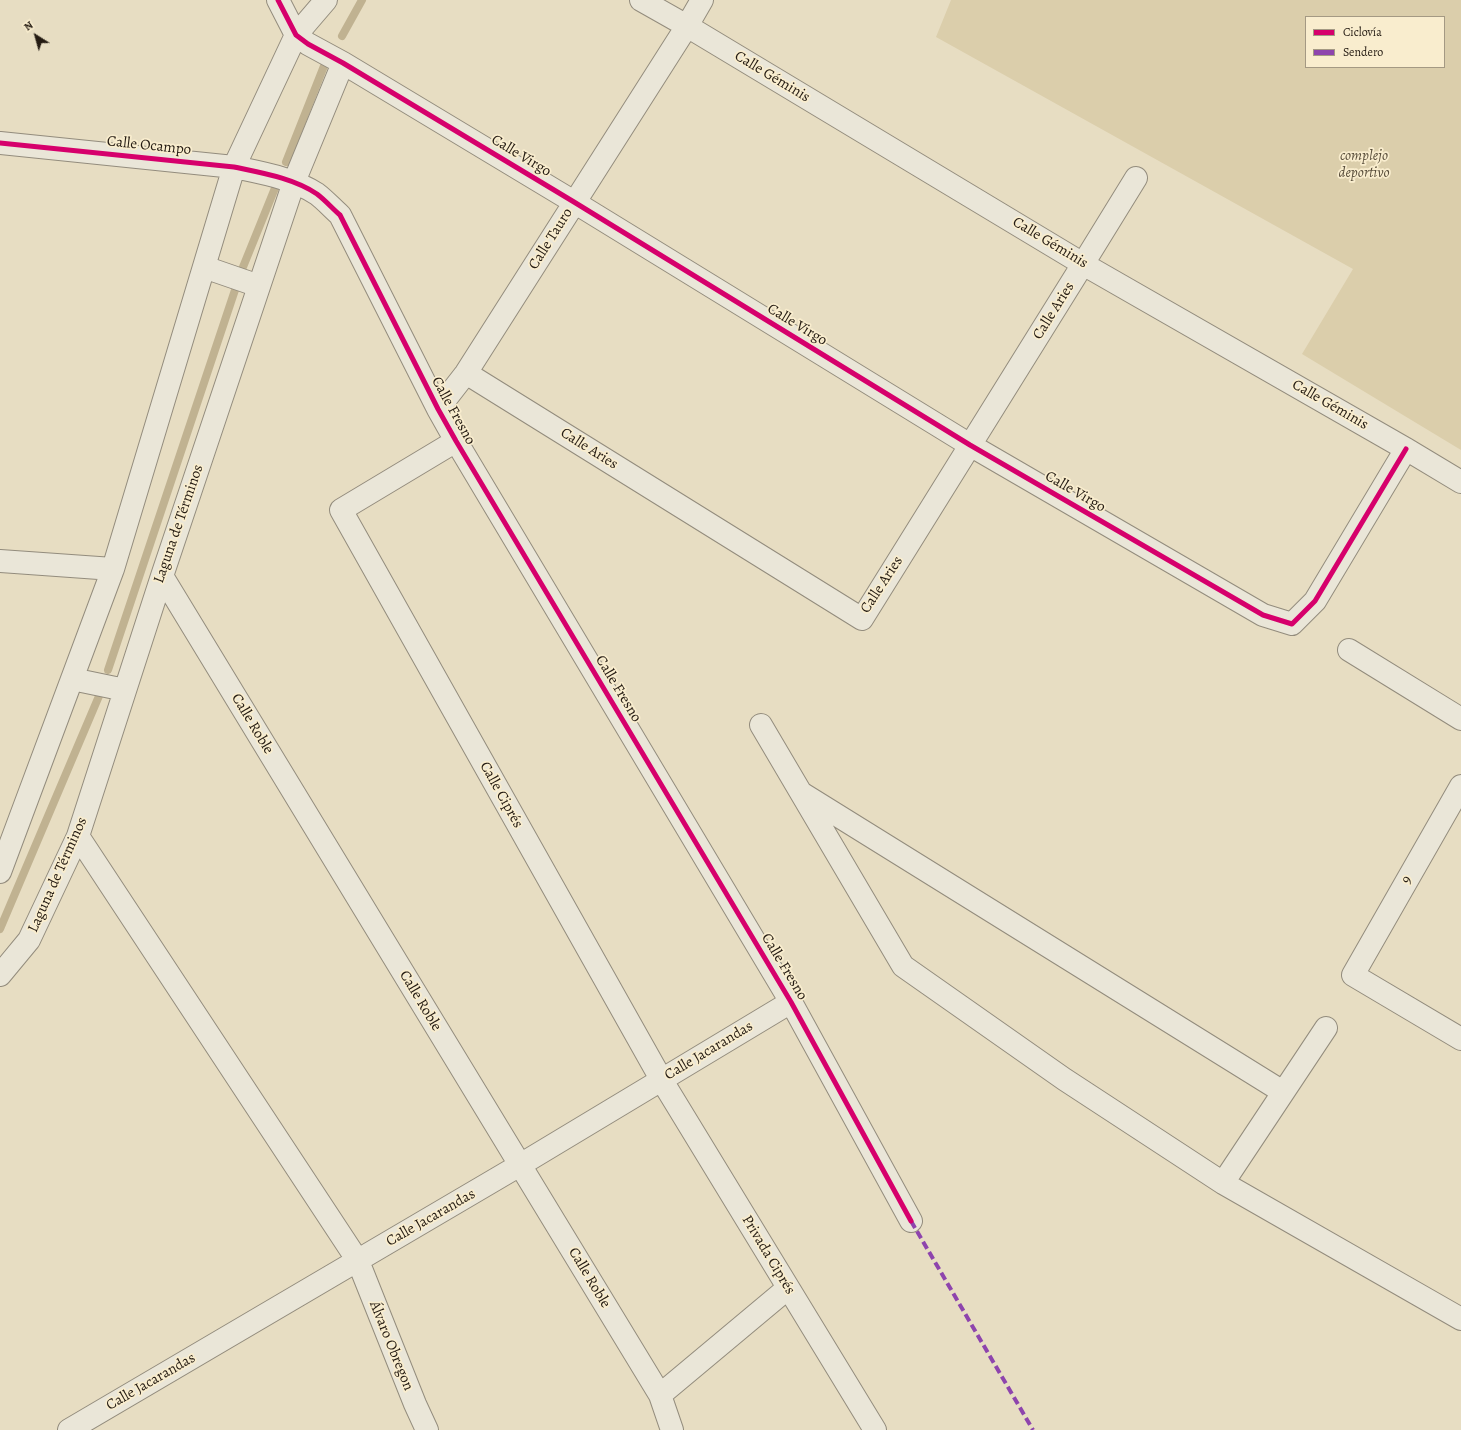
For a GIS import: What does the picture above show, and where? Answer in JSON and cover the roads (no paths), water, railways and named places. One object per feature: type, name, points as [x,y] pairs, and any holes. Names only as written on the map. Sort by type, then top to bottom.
[{"type":"street","points":[[278,0],[296,35]]},
{"type":"street","points":[[0,872],[113,569],[234,167],[296,35],[326,0]]},
{"type":"street","name":"Calle Géminis","points":[[641,0],[687,26],[1084,264],[1406,448],[1461,482]]},
{"type":"street","name":"Calle Tauro","points":[[438,409],[466,373],[687,26],[702,0]]},
{"type":"street","name":"Calle Virgo","points":[[296,35],[308,44],[343,63],[574,202],[970,445],[1263,615],[1292,624],[1315,601],[1406,448]]},
{"type":"street","name":"Laguna de Términos","points":[[0,975],[29,940],[78,836],[162,576],[294,182],[343,63]]},
{"type":"street","name":"Calle Ocampo","points":[[0,142],[234,167],[294,182]]},
{"type":"street","name":"Calle Aries","points":[[466,373],[862,619],[1084,264],[1136,178]]},
{"type":"street","name":"Calle Fresno","points":[[294,182],[318,194],[340,215],[438,409],[456,441],[791,1002],[911,1221]]},
{"type":"street","points":[[204,267],[259,286]]},
{"type":"street","name":"Calle Ciprés","points":[[456,441],[341,510],[661,1079]]},
{"type":"street","points":[[0,562],[113,569]]},
{"type":"street","name":"Calle Roble","points":[[162,576],[660,1396],[672,1430]]},
{"type":"street","points":[[1349,650],[1461,719]]},
{"type":"street","points":[[72,679],[125,690]]},
{"type":"street","points":[[761,725],[903,966],[1064,1079],[1224,1183],[1461,1319]]},
{"type":"street","name":"9","points":[[1461,786],[1353,975],[1461,1040]]},
{"type":"street","points":[[801,792],[1283,1092]]},
{"type":"street","name":"Álvaro Obregon","points":[[78,836],[358,1261],[415,1404],[427,1430]]},
{"type":"street","name":"Calle Jacarandas","points":[[69,1430],[520,1165],[791,1002]]},
{"type":"street","points":[[1224,1183],[1326,1028]]},
{"type":"street","name":"Privada Ciprés","points":[[661,1079],[875,1430]]},
{"type":"street","points":[[660,1396],[788,1288]]},
{"type":"street","points":[[410,1430],[415,1404]]},
{"type":"waterway","points":[[342,36],[362,0]]},
{"type":"waterway","points":[[286,162],[324,66]]},
{"type":"waterway","points":[[243,267],[275,188]]},
{"type":"waterway","points":[[108,670],[236,287]]},
{"type":"waterway","points":[[0,929],[99,696]]},
{"type":"park label","name":"complejo deportivo","points":[[1364,164]]}]
